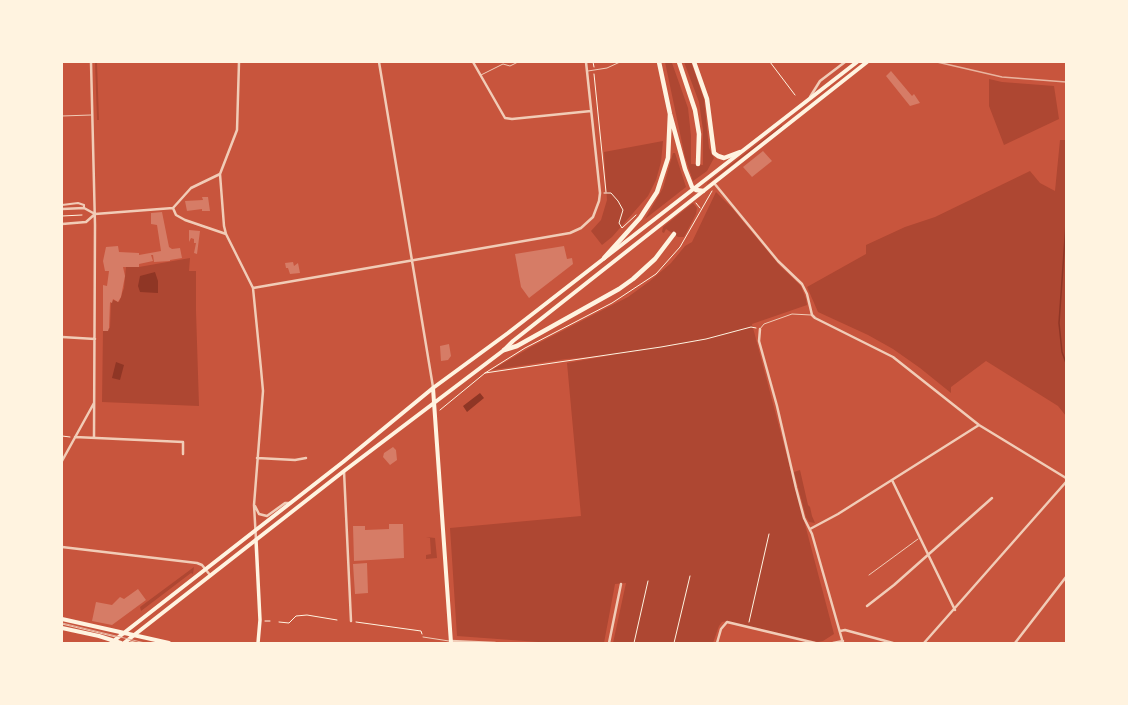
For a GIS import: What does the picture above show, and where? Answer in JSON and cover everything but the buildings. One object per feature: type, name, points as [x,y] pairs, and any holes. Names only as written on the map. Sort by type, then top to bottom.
[{"type":"highway","points":[[659,62],[670,114],[689,180],[694,189],[703,192]]},
{"type":"highway","points":[[679,62],[689,86],[697,119],[699,143],[698,164]]},
{"type":"highway","points":[[694,62],[707,99],[714,153],[724,158],[740,152]]},
{"type":"highway","points":[[604,258],[640,218],[658,189],[666,168],[670,114]]},
{"type":"highway","points":[[504,350],[517,346],[619,289],[633,279],[656,258],[674,234]]},
{"type":"main road","points":[[112,642],[291,503],[433,388],[508,334],[857,62]]},
{"type":"main road","points":[[62,628],[112,642],[124,642],[344,471],[504,350],[513,340],[703,192],[716,185],[867,62]]},
{"type":"main road","points":[[433,388],[451,642]]},
{"type":"main road","points":[[256,540],[260,620],[258,643]]},
{"type":"main road","points":[[62,619],[169,643]]},
{"type":"street","points":[[90,62],[95,214],[94,437]]},
{"type":"street","points":[[239,62],[237,130],[220,174],[226,234],[253,288],[263,391],[254,505],[254,532],[256,540]]},
{"type":"street","points":[[379,62],[433,388]]},
{"type":"street","points":[[473,62],[503,115],[508,119],[591,110]]},
{"type":"street","points":[[253,288],[570,233],[581,228],[593,217],[599,201],[600,193],[586,62]]},
{"type":"street","points":[[809,99],[820,81],[844,62]]},
{"type":"street","points":[[62,209],[84,208],[95,214],[173,208],[191,188],[220,174]]},
{"type":"street","points":[[716,185],[778,261],[802,284],[812,315],[893,357],[979,425],[1066,478]]},
{"type":"street","points":[[62,204],[84,204],[84,208]]},
{"type":"street","points":[[173,208],[176,215],[184,220],[226,234]]},
{"type":"street","points":[[62,224],[86,222],[95,214]]},
{"type":"street","points":[[760,329],[759,341],[804,518],[810,528],[843,642],[833,643]]},
{"type":"street","points":[[62,338],[95,339]]},
{"type":"street","points":[[62,461],[94,403]]},
{"type":"street","points":[[810,528],[838,514],[979,425]]},
{"type":"street","points":[[75,437],[183,442],[183,454]]},
{"type":"street","points":[[257,458],[295,460],[306,458]]},
{"type":"street","points":[[344,471],[350,621]]},
{"type":"street","points":[[892,480],[955,610]]},
{"type":"street","points":[[924,643],[955,610],[1066,482]]},
{"type":"street","points":[[867,606],[928,555],[992,498]]},
{"type":"street","points":[[254,505],[259,514],[267,516],[285,503],[291,503]]},
{"type":"street","points":[[62,547],[197,562],[206,569],[210,575]]},
{"type":"street","points":[[1015,643],[1066,577]]},
{"type":"street","points":[[609,643],[621,584]]},
{"type":"street","points":[[717,643],[721,629],[727,622],[815,643]]},
{"type":"street","points":[[840,631],[845,630],[893,643]]},
{"type":"street","points":[[451,642],[494,643]]},
{"type":"lane","points":[[480,75],[503,64],[510,66],[518,62]]},
{"type":"lane","points":[[586,71],[607,68],[620,62]]},
{"type":"lane","points":[[62,116],[92,115]]},
{"type":"lane","points":[[760,329],[764,324],[792,314],[812,315]]},
{"type":"lane","points":[[869,576],[920,538]]},
{"type":"lane","points":[[62,624],[118,637],[124,642],[140,643]]},
{"type":"lane","points":[[107,634],[112,642]]},
{"type":"lane","points":[[422,637],[451,642]]},
{"type":"path","points":[[593,62],[606,193]]},
{"type":"path","points":[[770,62],[795,95]]},
{"type":"path","points":[[695,202],[700,208],[716,185]]},
{"type":"path","points":[[600,193],[606,193],[616,197],[623,210],[619,223],[622,228],[636,215]]},
{"type":"path","points":[[62,216],[82,215]]},
{"type":"path","points":[[485,373],[661,347],[706,339],[751,327],[760,329]]},
{"type":"path","points":[[62,436],[75,437]]},
{"type":"path","points":[[748,627],[768,534]]},
{"type":"path","points":[[674,643],[690,576]]},
{"type":"path","points":[[634,643],[648,581]]},
{"type":"path","points":[[279,622],[288,623],[296,616],[307,615],[337,620]]},
{"type":"path","points":[[350,621],[421,631],[422,637]]},
{"type":"shaded area","points":[[95,62],[97,62],[99,120],[97,120]]},
{"type":"shaded area","points":[[665,62],[675,62],[672,63],[688,108],[691,136],[691,164],[703,165],[703,130],[699,102],[684,62],[691,62],[704,99],[709,148],[714,158],[707,171],[693,181],[685,157]]},
{"type":"shaded area","points":[[989,79],[1002,82],[1054,86],[1059,119],[1004,145],[989,106]]},
{"type":"shaded area","points":[[782,125],[782,127],[707,184],[707,183]]},
{"type":"shaded area","points":[[1060,140],[1066,140],[1066,416],[1058,406],[986,361],[951,387],[951,393],[893,349],[868,335],[818,312],[807,287],[866,254],[866,245],[905,227],[935,217],[1030,171],[1040,183],[1055,191]]},
{"type":"shaded area","points":[[663,141],[661,162],[656,180],[648,196],[612,237],[602,245],[591,231],[601,220],[607,200],[604,152]]},
{"type":"shaded area","points":[[673,153],[675,153],[686,187],[645,219],[663,188]]},
{"type":"shaded area","points":[[716,192],[732,208],[780,266],[801,286],[806,299],[807,305],[752,324],[834,634],[823,641],[818,642],[727,621],[722,622],[719,626],[713,643],[613,643],[626,583],[615,584],[604,643],[552,643],[457,636],[450,528],[581,516],[567,363],[613,355],[566,359],[492,370],[531,347],[628,297],[650,281],[671,263],[685,246],[692,242]]},
{"type":"shaded area","points":[[693,203],[697,208],[696,214],[684,237],[678,237],[666,229],[664,233],[662,232],[663,227]]},
{"type":"shaded area","points":[[190,258],[189,271],[196,271],[199,406],[102,402],[103,331],[110,328],[111,303],[113,300],[119,302],[124,288],[126,267],[139,267]]},
{"type":"shaded area","points":[[155,272],[158,281],[158,293],[140,292],[138,286],[140,276]]},
{"type":"shaded area","points":[[116,362],[124,365],[120,380],[112,378]]},
{"type":"shaded area","points":[[480,393],[484,398],[467,412],[463,406]]},
{"type":"shaded area","points":[[800,470],[808,505],[815,523],[809,522],[806,517],[794,472]]},
{"type":"shaded area","points":[[426,537],[435,538],[437,558],[426,559],[426,555],[431,554],[430,538]]},
{"type":"shaded area","points":[[194,567],[193,574],[191,573],[141,611],[140,607]]},
{"type":"waterway","points":[[1066,224],[1059,323],[1062,352],[1066,363]]},
{"type":"tram line","points":[[62,623],[145,643]]},
{"type":"railway","points":[[937,62],[1002,77],[1066,82]]}]
